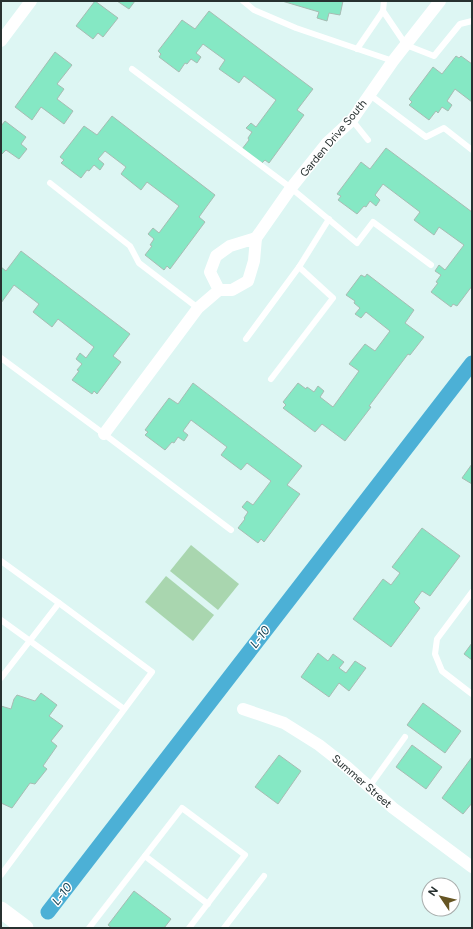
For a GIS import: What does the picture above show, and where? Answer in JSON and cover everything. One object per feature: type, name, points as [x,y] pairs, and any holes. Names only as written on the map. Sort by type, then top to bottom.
[{"type":"main road","points":[[1,910],[25,928]]},
{"type":"street","points":[[1,41],[31,1]]},
{"type":"street","name":"Garden Drive South","points":[[256,238],[291,188],[327,144],[352,120],[393,61],[440,1]]},
{"type":"street","points":[[104,434],[198,308],[219,290],[232,290],[248,281],[254,261],[256,238],[230,246],[216,256],[210,272],[219,290]]},
{"type":"street","name":"Summer Street","points":[[243,709],[284,723],[320,745],[393,808],[471,865]]},
{"type":"lane","points":[[243,1],[254,10],[296,28],[393,61]]},
{"type":"lane","points":[[357,48],[383,11],[384,1]]},
{"type":"lane","points":[[383,11],[406,45],[434,56],[460,24],[472,21]]},
{"type":"lane","points":[[132,69],[291,188],[357,243],[373,222],[431,265]]},
{"type":"lane","points":[[370,95],[426,137],[444,128],[472,150]]},
{"type":"lane","points":[[352,120],[368,140]]},
{"type":"lane","points":[[50,183],[130,246],[139,263],[198,308]]},
{"type":"lane","points":[[246,339],[299,267],[329,219]]},
{"type":"lane","points":[[271,379],[333,298],[299,267]]},
{"type":"lane","points":[[1,358],[231,530]]},
{"type":"lane","points":[[1,561],[152,672],[1,875]]},
{"type":"lane","points":[[472,592],[437,639],[435,654],[442,671],[472,694]]},
{"type":"lane","points":[[2,675],[30,642],[59,603]]},
{"type":"lane","points":[[1,620],[124,709]]},
{"type":"lane","points":[[369,786],[405,736]]},
{"type":"lane","points":[[89,928],[182,808],[245,855],[190,928]]},
{"type":"lane","points":[[145,856],[208,904]]},
{"type":"lane","points":[[224,928],[264,876]]},
{"type":"green space","points":[[191,545],[239,584],[218,610],[170,571]]},
{"type":"green space","points":[[166,576],[214,615],[193,641],[145,602]]},
{"type":"building","points":[[95,1],[118,18],[103,37],[98,33],[93,39],[76,26]]},
{"type":"building","points":[[117,1],[135,1],[129,9]]},
{"type":"building","points":[[282,1],[343,1],[340,15],[329,13],[327,21],[317,18],[319,12]]},
{"type":"building","points":[[209,11],[313,89],[297,110],[304,115],[269,163],[265,160],[262,163],[242,149],[249,140],[248,138],[252,132],[246,128],[251,123],[256,127],[276,100],[244,76],[239,83],[219,69],[225,60],[203,44],[196,53],[201,57],[197,63],[191,59],[187,64],[185,63],[179,72],[159,57],[161,54],[158,51],[182,20],[195,29]]},
{"type":"building","points":[[55,52],[72,65],[57,84],[64,89],[57,99],[73,111],[64,124],[41,107],[32,120],[15,107]]},
{"type":"building","points":[[456,56],[459,58],[461,56],[472,64],[472,102],[455,89],[447,101],[452,105],[448,111],[442,107],[438,113],[436,111],[429,120],[409,105],[412,102],[409,99],[433,67],[442,74]]},
{"type":"building","points":[[112,116],[215,195],[199,217],[205,222],[170,269],[167,266],[164,270],[145,255],[152,246],[150,245],[154,239],[148,234],[153,228],[159,233],[179,206],[147,182],[141,190],[121,174],[126,167],[105,151],[98,159],[104,164],[100,170],[94,165],[89,171],[87,170],[81,178],[61,163],[64,160],[60,157],[84,126],[97,135]]},
{"type":"building","points":[[5,121],[26,137],[21,144],[27,149],[19,159],[6,150],[1,155],[1,126]]},
{"type":"building","points":[[386,148],[472,212],[472,286],[457,306],[453,304],[451,307],[431,292],[438,283],[436,282],[441,275],[435,271],[439,265],[445,270],[464,245],[439,227],[434,235],[414,220],[420,212],[383,184],[375,195],[380,200],[376,206],[370,201],[366,207],[364,206],[357,214],[338,200],[341,196],[337,194],[361,162],[370,169]]},
{"type":"building","points":[[21,251],[130,334],[113,356],[121,362],[97,394],[94,391],[92,394],[72,380],[82,364],[76,359],[80,353],[86,358],[94,347],[58,319],[52,327],[33,312],[39,304],[14,285],[1,303],[1,267],[6,271]]},
{"type":"building","points":[[367,274],[414,310],[405,323],[424,337],[410,355],[408,354],[345,441],[322,424],[315,432],[283,408],[286,405],[283,402],[298,383],[306,389],[307,387],[314,392],[318,386],[324,391],[320,397],[333,407],[359,371],[349,364],[365,344],[375,351],[390,331],[366,312],[361,318],[355,314],[360,308],[354,303],[355,301],[346,295],[361,275],[365,277]]},
{"type":"building","points":[[193,383],[302,466],[287,485],[300,494],[264,542],[261,539],[258,543],[238,528],[248,512],[242,507],[247,501],[253,505],[271,481],[247,463],[241,470],[221,455],[227,447],[191,420],[183,431],[188,435],[184,441],[178,437],[174,443],[172,442],[165,450],[145,435],[148,432],[145,430],[169,398],[178,404]]},
{"type":"building","points":[[472,464],[472,484],[462,478]]},
{"type":"building","points":[[422,528],[460,556],[430,596],[422,591],[414,602],[420,608],[391,647],[353,619],[383,579],[391,585],[400,573],[392,567]]},
{"type":"building","points":[[472,643],[472,660],[464,654]]},
{"type":"building","points":[[318,653],[328,661],[333,654],[344,662],[339,668],[346,673],[355,661],[366,668],[349,691],[339,683],[329,697],[301,677]]},
{"type":"building","points":[[41,693],[57,705],[49,716],[63,726],[51,741],[57,746],[43,766],[47,769],[35,784],[30,783],[12,808],[1,803],[1,706],[11,709],[17,695],[35,701]]},
{"type":"building","points":[[423,703],[461,731],[445,753],[407,725]]},
{"type":"building","points":[[412,745],[442,767],[426,789],[396,767]]},
{"type":"building","points":[[279,755],[301,771],[278,804],[255,787]]},
{"type":"building","points":[[472,757],[472,803],[463,814],[442,798]]},
{"type":"building","points":[[134,891],[171,919],[164,928],[112,928],[108,925]]},
{"type":"waterway","name":"L-10","points":[[48,912],[472,363]]}]
